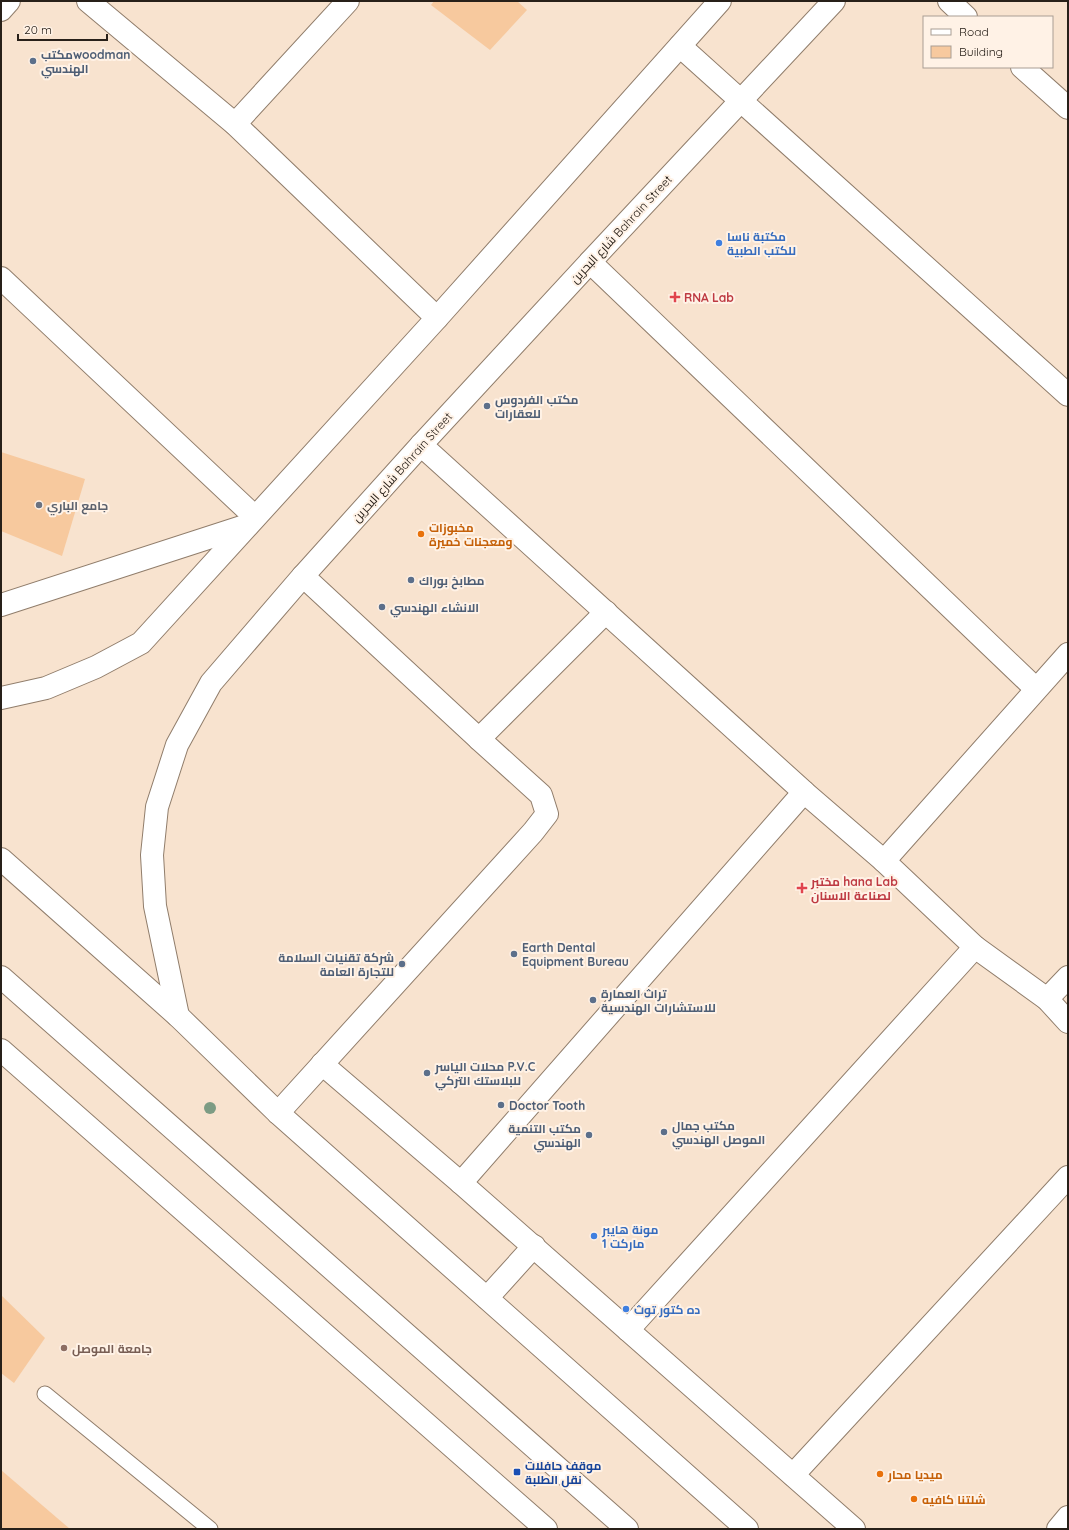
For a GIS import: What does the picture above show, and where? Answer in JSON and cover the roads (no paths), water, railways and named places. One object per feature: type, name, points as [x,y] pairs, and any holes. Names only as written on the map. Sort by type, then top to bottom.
[{"type":"main road","points":[[1,10],[9,1]]},
{"type":"main road","points":[[88,1],[235,124],[437,318]]},
{"type":"main road","points":[[235,124],[348,1]]},
{"type":"main road","points":[[1,698],[46,688],[96,667],[141,643],[437,318],[720,1]]},
{"type":"main road","name":"شارع البحرين Bahrain Street","points":[[178,1016],[155,906],[152,855],[157,807],[177,745],[212,683],[303,576],[421,445],[834,1]]},
{"type":"main road","points":[[949,1],[965,16]]},
{"type":"main road","points":[[680,46],[1068,396]]},
{"type":"main road","points":[[1023,68],[1068,108]]},
{"type":"main road","points":[[590,262],[1036,689]]},
{"type":"main road","points":[[1,278],[251,521]]},
{"type":"main road","points":[[421,445],[804,792],[884,861],[975,947],[1047,999],[1068,1022]]},
{"type":"main road","points":[[1,605],[251,521]]},
{"type":"main road","points":[[278,1113],[533,832],[547,814],[541,795],[303,576]]},
{"type":"main road","points":[[479,739],[606,612]]},
{"type":"main road","points":[[884,861],[1068,654]]},
{"type":"main road","points":[[461,1183],[804,792]]},
{"type":"main road","points":[[1,859],[178,1016],[278,1113],[747,1529]]},
{"type":"main road","points":[[628,1330],[975,947]]},
{"type":"main road","points":[[1,977],[627,1529]]},
{"type":"main road","points":[[1047,999],[1068,977]]},
{"type":"main road","points":[[1,1050],[546,1529]]},
{"type":"main road","points":[[322,1064],[534,1246],[854,1529]]},
{"type":"main road","points":[[793,1475],[1068,1177]]},
{"type":"main road","points":[[487,1298],[534,1246]]},
{"type":"main road","points":[[1058,1529],[1068,1517]]},
{"type":"lane","points":[[45,1394],[210,1529]]},
{"type":"place","name":"مكتبwoodman الهندسي","points":[[33,61]]},
{"type":"place","name":"مكتبة ناسا للكتب الطبية","points":[[719,243]]},
{"type":"place","name":"RNA Lab","points":[[675,297]]},
{"type":"place","name":"مكتب الفردوس للعقارات","points":[[487,406]]},
{"type":"place","name":"جامع الباري","points":[[39,505]]},
{"type":"place","name":"مخبوزات ومعجنات خميرة","points":[[421,534]]},
{"type":"place","name":"مطابخ بوراك","points":[[411,580]]},
{"type":"place","name":"الانشاء الهندسي","points":[[382,607]]},
{"type":"place","name":"مختبر hana Lab لصناعة الاسنان","points":[[802,888]]},
{"type":"place","name":"Earth Dental Equipment Bureau","points":[[514,954]]},
{"type":"place","name":"شركة تقنيات السلامة للتجارة العامة","points":[[402,964]]},
{"type":"place","name":"تراث العمارة للاستشارات الهندسية","points":[[593,1000]]},
{"type":"place","name":"محلات الياسر P.V.C للبلاستك التركي","points":[[427,1073]]},
{"type":"place","name":"Doctor Tooth","points":[[501,1105]]},
{"type":"place","name":"مكتب جمال الموصل الهندسي","points":[[664,1132]]},
{"type":"place","name":"مكتب التنمية الهندسي","points":[[589,1135]]},
{"type":"place","name":"مونة هايبر ماركت 1","points":[[594,1236]]},
{"type":"place","name":"ده كتور توث","points":[[626,1309]]},
{"type":"place","name":"جامعة الموصل","points":[[64,1348]]},
{"type":"place","name":"موقف حافلات نقل الطلبة","points":[[517,1472]]},
{"type":"place","name":"ميديا محار","points":[[880,1474]]},
{"type":"place","name":"شلتنا كافيه","points":[[914,1499]]}]
